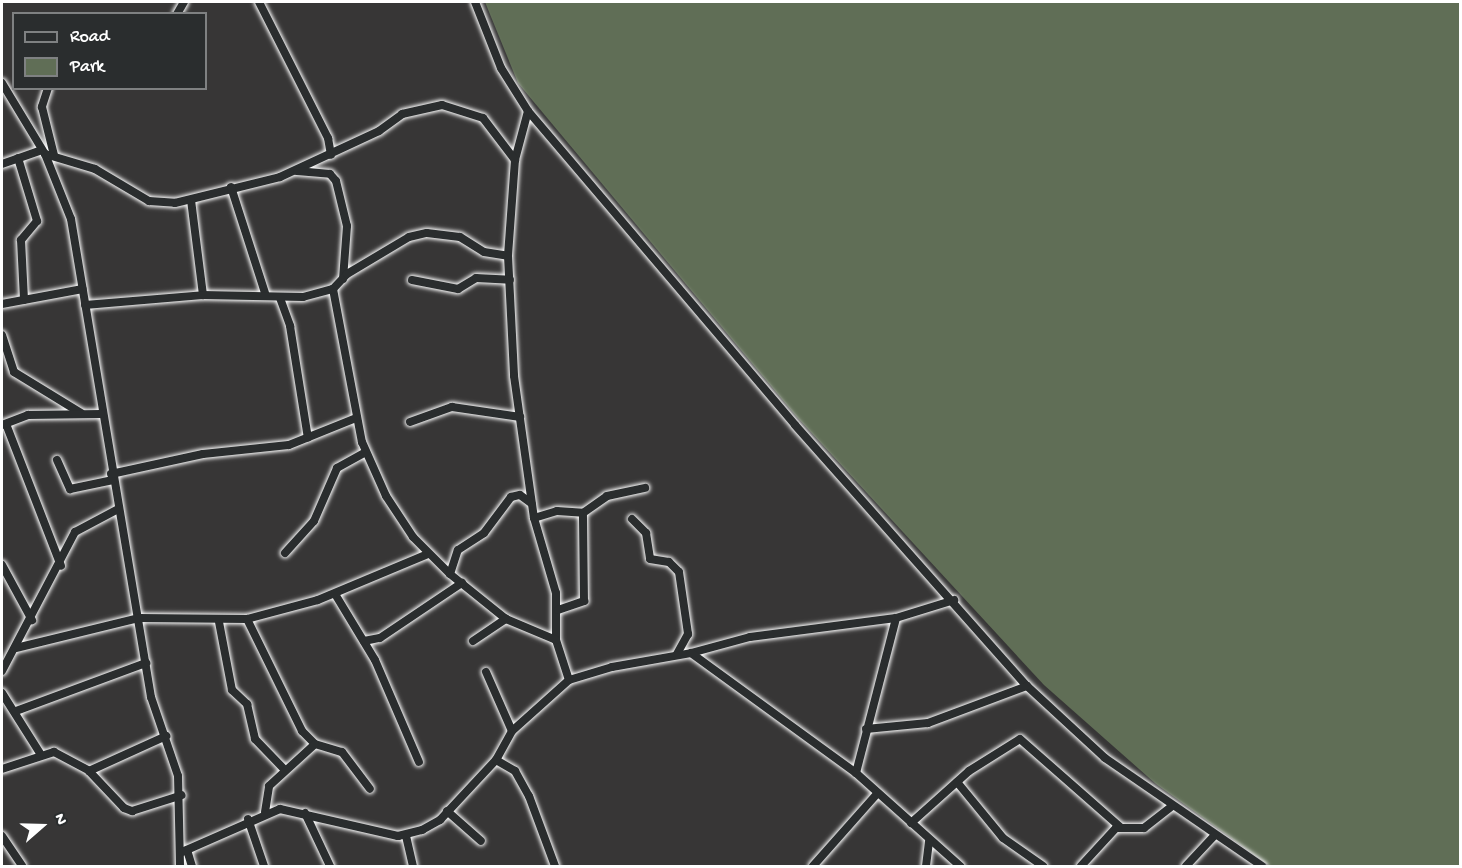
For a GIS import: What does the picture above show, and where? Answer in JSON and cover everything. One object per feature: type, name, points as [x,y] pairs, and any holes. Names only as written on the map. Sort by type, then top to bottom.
[{"type":"street","points":[[259,2],[328,138],[331,155]]},
{"type":"street","points":[[475,2],[501,68],[528,111],[795,425],[954,600],[1027,686],[1060,721],[1172,806],[1262,867]]},
{"type":"street","points":[[2,84],[47,153],[69,209],[101,414],[153,705],[166,736],[182,795],[185,851],[180,867]]},
{"type":"street","points":[[47,153],[43,113],[48,90]]},
{"type":"street","points":[[2,164],[18,158],[47,153],[95,169],[149,201],[191,200],[231,187],[296,171],[331,155],[402,114],[442,105],[483,118],[515,160]]},
{"type":"street","points":[[528,111],[515,160],[508,256],[520,417],[531,503],[558,610],[556,640],[569,680]]},
{"type":"street","points":[[18,158],[37,221],[21,240],[24,300]]},
{"type":"street","points":[[296,171],[330,174],[336,181],[347,226],[343,279]]},
{"type":"street","points":[[231,187],[266,296]]},
{"type":"street","points":[[191,200],[204,296]]},
{"type":"street","points":[[85,305],[204,296],[280,298],[333,289],[343,279],[416,235],[460,237],[484,252],[508,256]]},
{"type":"street","points":[[412,280],[458,289],[476,278],[510,280]]},
{"type":"street","points":[[2,304],[83,289]]},
{"type":"street","points":[[333,289],[356,418],[366,452],[386,496],[428,554],[450,574],[506,619],[556,640]]},
{"type":"street","points":[[280,298],[290,326],[308,438]]},
{"type":"street","points":[[2,336],[14,372],[81,413]]},
{"type":"street","points":[[410,422],[452,407],[520,417]]},
{"type":"street","points":[[61,566],[4,424],[28,415],[101,414]]},
{"type":"street","points":[[57,460],[70,489],[112,477],[308,438],[356,418]]},
{"type":"street","points":[[285,553],[314,521],[337,468],[366,452]]},
{"type":"street","points":[[534,518],[557,511],[583,513],[607,496],[645,488]]},
{"type":"street","points":[[450,574],[458,550],[484,533],[511,497],[520,495],[531,503]]},
{"type":"street","points":[[2,671],[32,620],[80,526],[118,509]]},
{"type":"street","points":[[558,610],[584,601],[583,513]]},
{"type":"street","points":[[632,519],[649,538],[648,556],[669,562],[679,572],[688,634],[677,654]]},
{"type":"street","points":[[16,648],[139,618],[219,622],[247,619],[335,594],[428,554]]},
{"type":"street","points":[[2,565],[32,620]]},
{"type":"street","points":[[364,641],[380,638],[462,583]]},
{"type":"street","points":[[335,594],[364,641],[419,762]]},
{"type":"street","points":[[185,851],[265,812],[305,813],[406,836],[447,811],[496,760],[512,731],[569,680],[677,654],[691,653],[750,637],[896,618],[954,600]]},
{"type":"street","points":[[856,773],[896,618]]},
{"type":"street","points":[[247,619],[302,731],[315,744],[342,752],[370,789]]},
{"type":"street","points":[[473,641],[506,619]]},
{"type":"street","points":[[219,622],[232,690],[247,704],[255,739],[284,770]]},
{"type":"street","points":[[691,653],[856,773],[876,795],[960,867]]},
{"type":"street","points":[[16,711],[146,663]]},
{"type":"street","points":[[486,672],[512,731]]},
{"type":"street","points":[[866,729],[928,723],[1027,686]]},
{"type":"street","points":[[2,693],[16,711],[40,753]]},
{"type":"street","points":[[89,771],[166,736]]},
{"type":"street","points":[[910,823],[957,782],[1020,739],[1120,826],[1144,828],[1172,806]]},
{"type":"street","points":[[265,812],[269,786],[315,744]]},
{"type":"street","points":[[2,769],[40,753],[54,752],[89,771],[114,801],[132,811],[182,795]]},
{"type":"street","points":[[496,760],[515,771],[529,796],[555,867]]},
{"type":"street","points":[[957,782],[1003,838],[1041,866]]},
{"type":"street","points":[[827,867],[816,864],[876,795]]},
{"type":"street","points":[[447,811],[481,841]]},
{"type":"street","points":[[305,813],[330,867]]},
{"type":"street","points":[[248,819],[264,867]]},
{"type":"street","points":[[1081,867],[1120,826]]},
{"type":"street","points":[[1186,867],[1215,835]]},
{"type":"street","points":[[2,836],[22,867]]},
{"type":"street","points":[[406,836],[412,863],[419,867]]},
{"type":"street","points":[[926,867],[929,840]]},
{"type":"street","points":[[185,851],[192,867]]},
{"type":"green space","points":[[485,2],[1460,2],[1460,866],[1270,866],[1156,784],[1044,685],[796,416],[518,83]]}]
